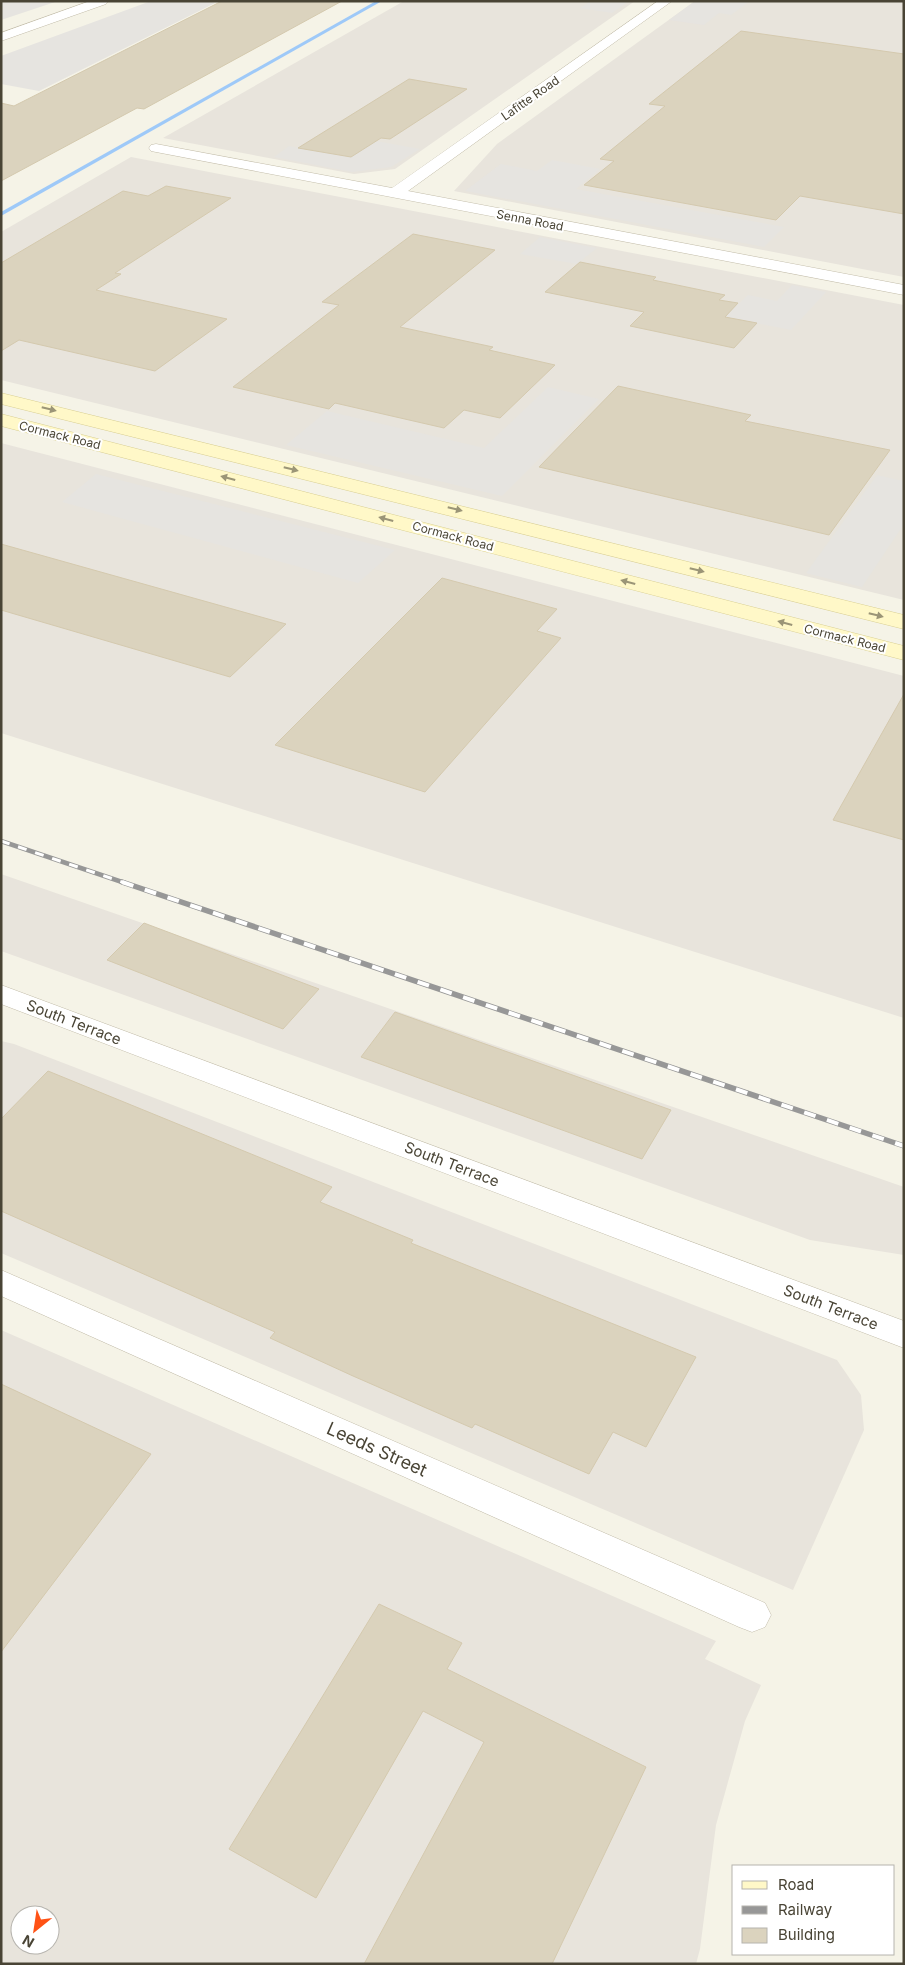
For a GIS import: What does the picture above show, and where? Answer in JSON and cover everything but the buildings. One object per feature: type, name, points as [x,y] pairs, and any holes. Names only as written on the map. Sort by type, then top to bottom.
[{"type":"street","points":[[1,37],[102,1]]},
{"type":"street","name":"Lafitte Road","points":[[394,194],[666,1]]},
{"type":"street","name":"Senna Road","points":[[156,148],[904,290]]},
{"type":"street","name":"Cormack Road","points":[[1,398],[904,622]]},
{"type":"street","name":"Cormack Road","points":[[1,420],[904,653]]},
{"type":"street","points":[[832,635],[848,608]]},
{"type":"street","name":"South Terrace","points":[[1,994],[904,1335]]},
{"type":"street","name":"Leeds Street","points":[[1,1282],[752,1615]]},
{"type":"shaded area","points":[[1,1],[58,1],[1,20]]},
{"type":"shaded area","points":[[151,1],[201,1],[215,3],[39,91],[1,84],[1,56]]},
{"type":"shaded area","points":[[404,1],[635,1],[395,169],[354,174],[163,138]]},
{"type":"shaded area","points":[[591,1],[629,1],[612,13],[580,8]]},
{"type":"shaded area","points":[[695,1],[904,1],[904,277],[454,191],[497,144]]},
{"type":"shaded area","points":[[695,1],[750,1],[731,15],[719,13],[704,25],[669,20]]},
{"type":"shaded area","points":[[376,141],[420,149],[391,167],[352,172],[274,157],[289,146],[351,157]]},
{"type":"shaded area","points":[[131,157],[904,305],[904,600],[1,380],[1,232]]},
{"type":"shaded area","points":[[552,160],[600,169],[576,189],[784,227],[764,247],[465,191],[501,164],[537,171]]},
{"type":"shaded area","points":[[540,237],[597,248],[577,264],[520,254]]},
{"type":"shaded area","points":[[792,285],[826,292],[791,330],[725,317],[748,295],[777,301]]},
{"type":"shaded area","points":[[548,387],[599,399],[502,496],[286,445],[327,411],[484,448]]},
{"type":"shaded area","points":[[1,443],[904,676],[904,1018],[1,733]]},
{"type":"shaded area","points":[[96,474],[395,550],[358,583],[62,502]]},
{"type":"shaded area","points":[[877,475],[904,481],[904,524],[862,587],[806,573]]},
{"type":"shaded area","points":[[1,874],[904,1187],[904,1255],[810,1240],[1,951]]},
{"type":"shaded area","points":[[1,1041],[14,1044],[837,1360],[861,1395],[864,1430],[793,1590],[1,1253]]},
{"type":"shaded area","points":[[1,1330],[716,1641],[705,1659],[761,1685],[745,1721],[716,1825],[700,1949],[696,1964],[1,1964]]},
{"type":"waterway","points":[[1,214],[380,1]]},
{"type":"railway","points":[[1,841],[125,883]]},
{"type":"railway","points":[[122,882],[904,1146]]}]
